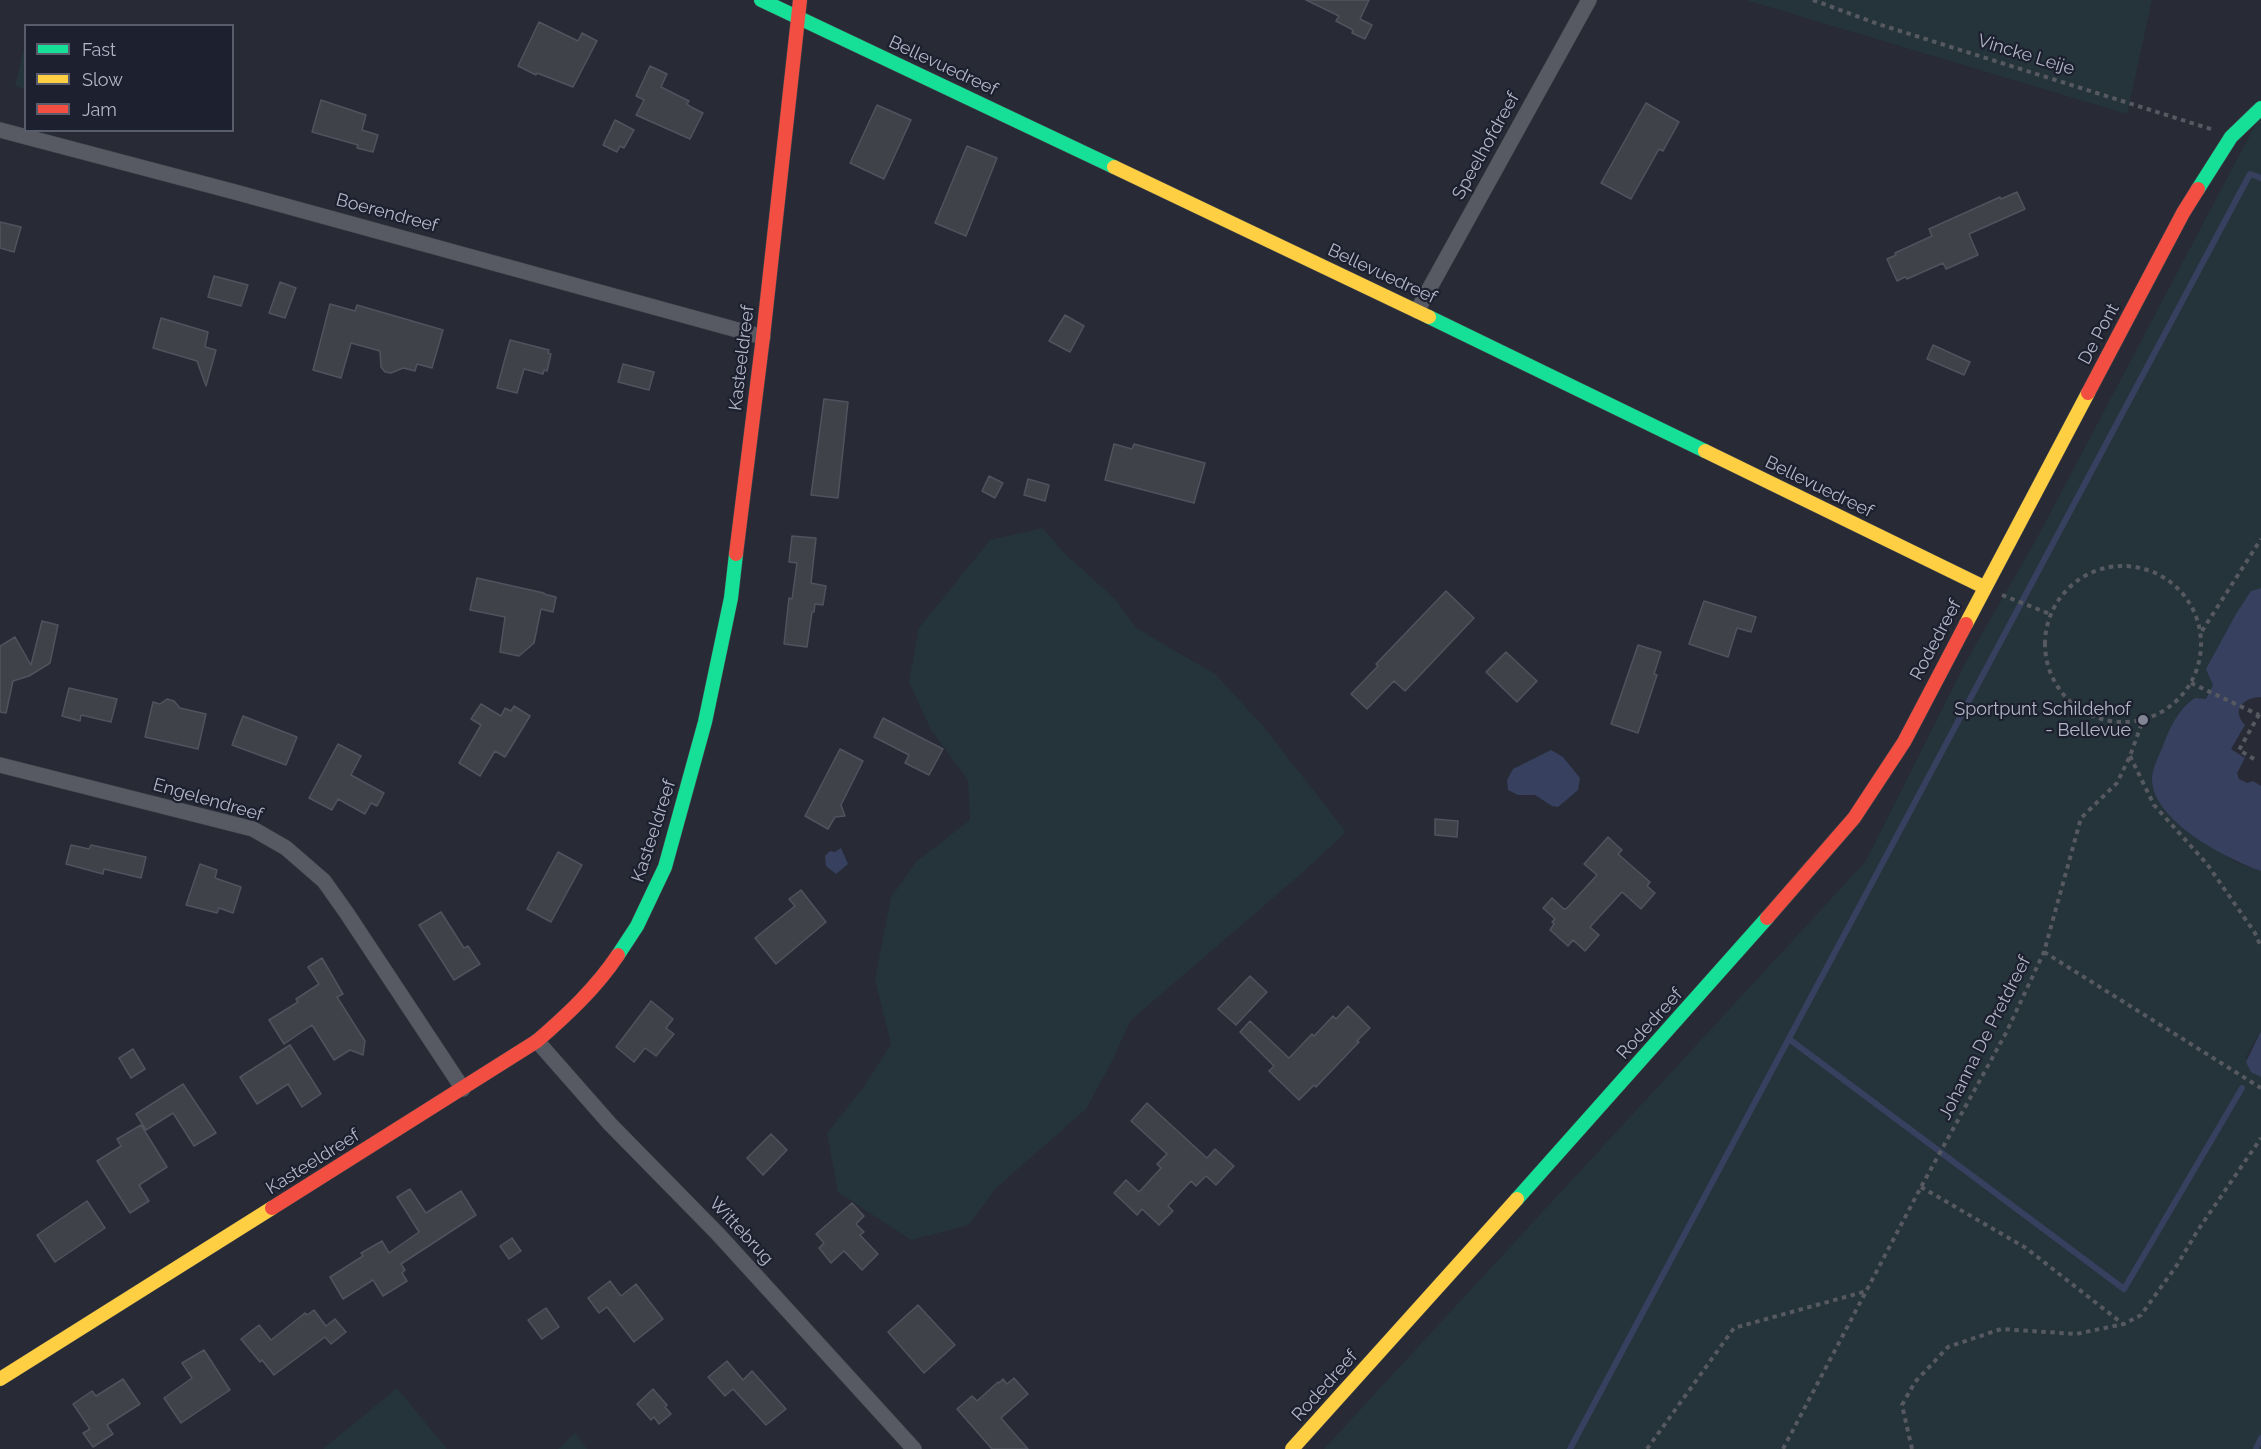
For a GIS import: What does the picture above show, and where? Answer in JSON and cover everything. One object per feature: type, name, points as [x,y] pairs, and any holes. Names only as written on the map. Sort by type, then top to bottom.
[{"type":"street","name":"Bellevuedreef","points":[[761,0],[1417,311],[1984,588]]},
{"type":"street","name":"Kasteeldreef","points":[[0,1379],[537,1041],[571,1011],[606,973],[638,926],[665,867],[705,722],[731,597],[763,337],[800,0]]},
{"type":"street","name":"Speelhofdreef","points":[[1417,311],[1589,0]]},
{"type":"street","name":"De Pont","points":[[1984,588],[2183,213],[2231,137],[2261,108]]},
{"type":"street","name":"Boerendreef","points":[[0,130],[763,337]]},
{"type":"street","name":"Rodedreef","points":[[1292,1449],[1726,967],[1854,818],[1904,742],[1984,588]]},
{"type":"street","name":"Engelendreef","points":[[0,765],[253,829],[286,848],[330,889],[463,1089]]},
{"type":"street","name":"Wittebrug","points":[[537,1041],[610,1124],[718,1234],[914,1449]]},
{"type":"path","name":"Vincke Leije","points":[[1813,0],[1878,24],[2179,117],[2231,137]]},
{"type":"path","points":[[2201,632],[2260,542]]},
{"type":"path","points":[[2115,566],[2133,566],[2162,575],[2180,589],[2194,610],[2201,632],[2202,653],[2192,683],[2172,705],[2143,720],[2125,723],[2099,719],[2074,705],[2058,687],[2048,665],[2045,648],[2050,614],[2063,593],[2088,574],[2115,566]]},
{"type":"path","points":[[2008,597],[2050,614]]},
{"type":"path","points":[[2192,683],[2260,713],[2239,750],[2254,759]]},
{"type":"path","name":"Johanna De Pretdreef","points":[[1921,1187],[2007,1033],[2044,952],[2081,818],[2116,783],[2130,756],[2143,720]]},
{"type":"path","points":[[2130,756],[2154,805],[2207,864],[2255,933],[2261,947]]},
{"type":"path","points":[[2044,952],[2261,1088]]},
{"type":"path","points":[[1912,1449],[1902,1405],[1915,1382],[1948,1347],[2001,1329],[2076,1334],[2124,1324],[2141,1315],[2171,1274],[2261,1137]]},
{"type":"path","points":[[1783,1449],[1921,1187],[2026,1248],[2124,1324]]},
{"type":"path","points":[[1647,1449],[1734,1328],[1868,1290]]},
{"type":"shaded area","points":[[1746,0],[2152,0],[2127,114]]},
{"type":"shaded area","points":[[24,48],[24,89],[15,86]]},
{"type":"shaded area","points":[[2261,114],[2261,588],[2251,591],[2210,675],[2213,685],[2206,699],[2152,776],[2154,790],[2165,808],[2235,862],[2261,871],[2261,1031],[2246,1057],[2261,1077],[2261,1449],[1324,1449],[1866,861],[1967,660],[2036,540]]},
{"type":"shaded area","points":[[1043,528],[1062,551],[1115,599],[1136,628],[1215,674],[1263,726],[1346,832],[1303,872],[1131,1020],[1086,1109],[996,1188],[969,1225],[911,1240],[838,1192],[827,1133],[863,1088],[891,1044],[875,980],[891,897],[917,861],[970,820],[968,780],[931,730],[909,682],[919,628],[990,540]]},
{"type":"shaded area","points":[[397,1388],[447,1449],[323,1449]]},
{"type":"shaded area","points":[[575,1433],[587,1449],[558,1449]]},
{"type":"water","points":[[2261,588],[2261,697],[2250,699],[2241,705],[2239,714],[2245,725],[2231,749],[2245,758],[2237,773],[2239,779],[2247,783],[2253,781],[2261,786],[2261,871],[2229,857],[2193,836],[2163,808],[2155,793],[2152,777],[2175,719],[2195,698],[2206,699],[2213,685],[2206,669],[2251,591]]},
{"type":"water","points":[[1551,750],[1563,757],[1580,778],[1578,790],[1558,807],[1552,806],[1535,795],[1518,795],[1508,790],[1507,780],[1513,769]]},
{"type":"water","points":[[841,848],[848,864],[836,874],[826,866],[825,856],[830,851],[835,852]]},
{"type":"water","points":[[2261,1031],[2261,1077],[2251,1072],[2246,1062]]},
{"type":"building","points":[[1306,0],[1369,0],[1360,19],[1372,25],[1365,39],[1336,21],[1339,16]]},
{"type":"building","points":[[539,22],[578,41],[582,33],[597,41],[573,87],[537,73],[536,75],[518,66]]},
{"type":"building","points":[[650,66],[667,74],[661,87],[689,101],[687,104],[703,113],[690,139],[636,115],[644,100],[636,96]]},
{"type":"building","points":[[321,100],[366,115],[362,130],[378,135],[373,152],[357,148],[358,145],[312,132]]},
{"type":"building","points":[[1646,103],[1679,122],[1663,151],[1659,149],[1631,199],[1601,183]]},
{"type":"building","points":[[877,105],[911,120],[884,179],[850,163]]},
{"type":"building","points":[[615,120],[634,130],[624,148],[620,146],[617,152],[603,145]]},
{"type":"building","points":[[967,146],[997,158],[966,236],[935,223]]},
{"type":"building","points":[[2017,192],[2025,209],[1969,234],[1978,255],[1946,269],[1943,263],[1897,281],[1887,259],[1896,255],[1895,253],[1932,236],[1929,229],[2000,197],[2001,199]]},
{"type":"building","points":[[0,222],[21,227],[14,252],[0,248]]},
{"type":"building","points":[[214,276],[248,285],[241,306],[208,297]]},
{"type":"building","points":[[280,282],[296,288],[285,318],[269,313]]},
{"type":"building","points":[[330,304],[355,311],[357,305],[443,330],[432,368],[417,364],[415,371],[403,368],[391,373],[385,372],[381,367],[380,351],[351,343],[341,378],[313,370]]},
{"type":"building","points":[[1065,315],[1084,326],[1070,352],[1049,341]]},
{"type":"building","points":[[161,318],[208,332],[205,347],[216,350],[206,386],[197,361],[153,348]]},
{"type":"building","points":[[510,340],[549,350],[548,353],[551,354],[547,371],[544,370],[543,374],[524,369],[517,393],[497,388]]},
{"type":"building","points":[[1933,345],[1970,362],[1964,375],[1927,359]]},
{"type":"building","points":[[623,364],[654,372],[649,390],[618,382]]},
{"type":"building","points":[[824,399],[848,402],[838,498],[811,495]]},
{"type":"building","points":[[1114,444],[1132,449],[1134,444],[1205,463],[1194,503],[1105,480]]},
{"type":"building","points":[[989,476],[1003,483],[995,498],[982,491]]},
{"type":"building","points":[[1028,479],[1049,485],[1045,501],[1024,495]]},
{"type":"building","points":[[792,536],[816,538],[811,583],[826,586],[823,605],[815,604],[814,612],[812,612],[807,647],[784,644],[789,598],[792,599],[797,563],[789,562]]},
{"type":"building","points":[[477,578],[556,597],[553,612],[541,609],[534,643],[519,656],[500,652],[505,617],[470,610]]},
{"type":"building","points":[[1446,591],[1474,618],[1405,691],[1394,681],[1367,709],[1351,694],[1378,666],[1376,664]]},
{"type":"building","points":[[1704,601],[1756,617],[1751,632],[1737,628],[1728,657],[1689,644]]},
{"type":"building","points":[[42,621],[58,625],[50,663],[29,676],[13,681],[6,713],[0,712],[0,646],[15,637],[31,665]]},
{"type":"building","points":[[1638,645],[1661,652],[1654,674],[1657,675],[1638,733],[1611,724]]},
{"type":"building","points":[[1506,652],[1537,681],[1517,702],[1486,672]]},
{"type":"building","points":[[69,688],[117,699],[111,722],[81,715],[80,721],[62,716]]},
{"type":"building","points":[[167,699],[174,701],[180,708],[206,714],[198,749],[145,737],[153,702],[160,704]]},
{"type":"building","points":[[481,704],[501,716],[505,708],[511,711],[514,706],[530,716],[505,757],[495,751],[480,776],[459,763],[481,725],[471,719]]},
{"type":"building","points":[[243,716],[297,737],[286,765],[232,745]]},
{"type":"building","points":[[883,718],[943,749],[929,775],[905,763],[909,755],[874,737]]},
{"type":"building","points":[[338,744],[361,756],[351,775],[384,793],[377,806],[371,803],[365,814],[338,799],[332,810],[309,798]]},
{"type":"building","points":[[840,749],[863,761],[841,805],[845,816],[835,817],[828,829],[805,816]]},
{"type":"building","points":[[1435,819],[1458,821],[1457,837],[1435,835]]},
{"type":"building","points":[[1608,837],[1622,850],[1618,854],[1650,882],[1647,886],[1655,893],[1641,909],[1622,892],[1590,927],[1599,935],[1585,951],[1573,940],[1568,946],[1550,930],[1555,919],[1543,908],[1552,898],[1564,909],[1567,908],[1597,875],[1584,864]]},
{"type":"building","points":[[71,845],[89,849],[91,845],[146,857],[141,878],[104,869],[103,874],[66,864]]},
{"type":"building","points":[[558,852],[582,865],[551,922],[527,909]]},
{"type":"building","points":[[200,864],[217,870],[215,878],[241,887],[233,913],[219,908],[217,913],[186,905]]},
{"type":"building","points":[[801,890],[826,922],[776,964],[755,938],[795,906],[789,899]]},
{"type":"building","points":[[441,912],[464,948],[468,946],[480,964],[454,980],[419,925]]},
{"type":"building","points":[[322,958],[343,994],[337,997],[365,1041],[363,1055],[350,1050],[334,1060],[312,1025],[284,1044],[269,1020],[298,1002],[296,999],[319,984],[308,967]]},
{"type":"building","points":[[1250,976],[1267,992],[1236,1025],[1218,1009]]},
{"type":"building","points":[[651,1001],[673,1019],[666,1028],[674,1034],[656,1056],[645,1048],[634,1062],[616,1047]]},
{"type":"building","points":[[1348,1006],[1370,1028],[1316,1087],[1314,1085],[1299,1100],[1269,1071],[1274,1066],[1240,1032],[1250,1021],[1289,1058],[1312,1034],[1314,1036],[1333,1016],[1336,1019]]},
{"type":"building","points":[[290,1045],[321,1094],[302,1107],[288,1084],[257,1104],[240,1077]]},
{"type":"building","points":[[133,1049],[145,1069],[131,1078],[119,1058]]},
{"type":"building","points":[[183,1084],[216,1133],[194,1146],[173,1113],[146,1130],[136,1114]]},
{"type":"building","points":[[1147,1103],[1207,1158],[1215,1149],[1234,1166],[1216,1185],[1206,1176],[1196,1186],[1191,1181],[1168,1206],[1173,1211],[1159,1225],[1142,1209],[1137,1215],[1114,1193],[1126,1180],[1139,1192],[1161,1168],[1157,1164],[1167,1154],[1131,1121]]},
{"type":"building","points":[[141,1125],[167,1167],[139,1185],[149,1201],[130,1213],[97,1161],[121,1146],[117,1139]]},
{"type":"building","points":[[771,1134],[787,1150],[763,1175],[747,1158]]},
{"type":"building","points":[[410,1189],[426,1213],[461,1191],[476,1215],[401,1264],[405,1270],[402,1273],[407,1281],[383,1296],[373,1280],[343,1299],[330,1277],[363,1256],[361,1253],[382,1241],[389,1253],[419,1232],[397,1197]]},
{"type":"building","points":[[87,1201],[105,1228],[55,1262],[37,1235]]},
{"type":"building","points":[[852,1203],[864,1216],[856,1224],[864,1232],[860,1235],[878,1254],[862,1270],[844,1251],[831,1263],[819,1248],[824,1243],[816,1234]]},
{"type":"building","points":[[512,1238],[521,1251],[509,1259],[500,1246]]},
{"type":"building","points":[[610,1281],[621,1296],[636,1284],[663,1319],[634,1342],[607,1307],[599,1313],[588,1298]]},
{"type":"building","points":[[918,1305],[955,1345],[924,1373],[888,1332]]},
{"type":"building","points":[[546,1308],[559,1327],[542,1339],[528,1320]]},
{"type":"building","points":[[314,1310],[326,1326],[335,1319],[346,1332],[331,1344],[325,1337],[274,1375],[241,1339],[259,1325],[271,1340],[305,1313],[307,1315]]},
{"type":"building","points":[[204,1350],[230,1390],[181,1423],[164,1398],[192,1378],[182,1363]]},
{"type":"building","points":[[727,1361],[743,1380],[752,1371],[786,1409],[766,1425],[733,1389],[725,1396],[708,1377]]},
{"type":"building","points":[[1014,1378],[1028,1394],[1001,1418],[1028,1449],[992,1449],[957,1409],[972,1396],[977,1401],[1003,1379],[1007,1384]]},
{"type":"building","points":[[123,1379],[140,1404],[107,1425],[113,1434],[93,1447],[83,1433],[90,1429],[73,1404],[92,1391],[96,1396]]},
{"type":"building","points":[[653,1389],[667,1405],[665,1407],[671,1414],[659,1424],[654,1417],[651,1420],[637,1404]]},
{"type":"waterway","points":[[1570,1449],[2250,174],[2261,178]]},
{"type":"waterway","points":[[1789,1039],[2124,1289],[2242,1088]]},
{"type":"waterway","points":[[2256,1449],[2261,1438]]},
{"type":"traffic: fast","points":[[761,0],[1114,167]]},
{"type":"traffic: fast","points":[[2198,189],[2231,137],[2261,108]]},
{"type":"traffic: fast","points":[[1429,317],[1705,451]]},
{"type":"traffic: fast","points":[[618,955],[637,926],[665,867],[705,722],[731,598],[736,554]]},
{"type":"traffic: fast","points":[[1517,1199],[1767,918]]},
{"type":"traffic: slow","points":[[1114,167],[1429,317]]},
{"type":"traffic: slow","points":[[1966,624],[2088,393]]},
{"type":"traffic: slow","points":[[1705,451],[1984,587]]},
{"type":"traffic: slow","points":[[1292,1449],[1517,1199]]},
{"type":"traffic: slow","points":[[0,1379],[272,1208]]},
{"type":"traffic: jam","points":[[736,554],[763,337],[800,0]]},
{"type":"traffic: jam","points":[[2088,393],[2183,213],[2198,189]]},
{"type":"traffic: jam","points":[[1767,918],[1854,818],[1904,742],[1966,624]]},
{"type":"traffic: jam","points":[[272,1208],[537,1041],[580,1001],[618,955]]},
{"type":"place","name":"Sportpunt Schildehof - Bellevue","points":[[2143,720]]}]
